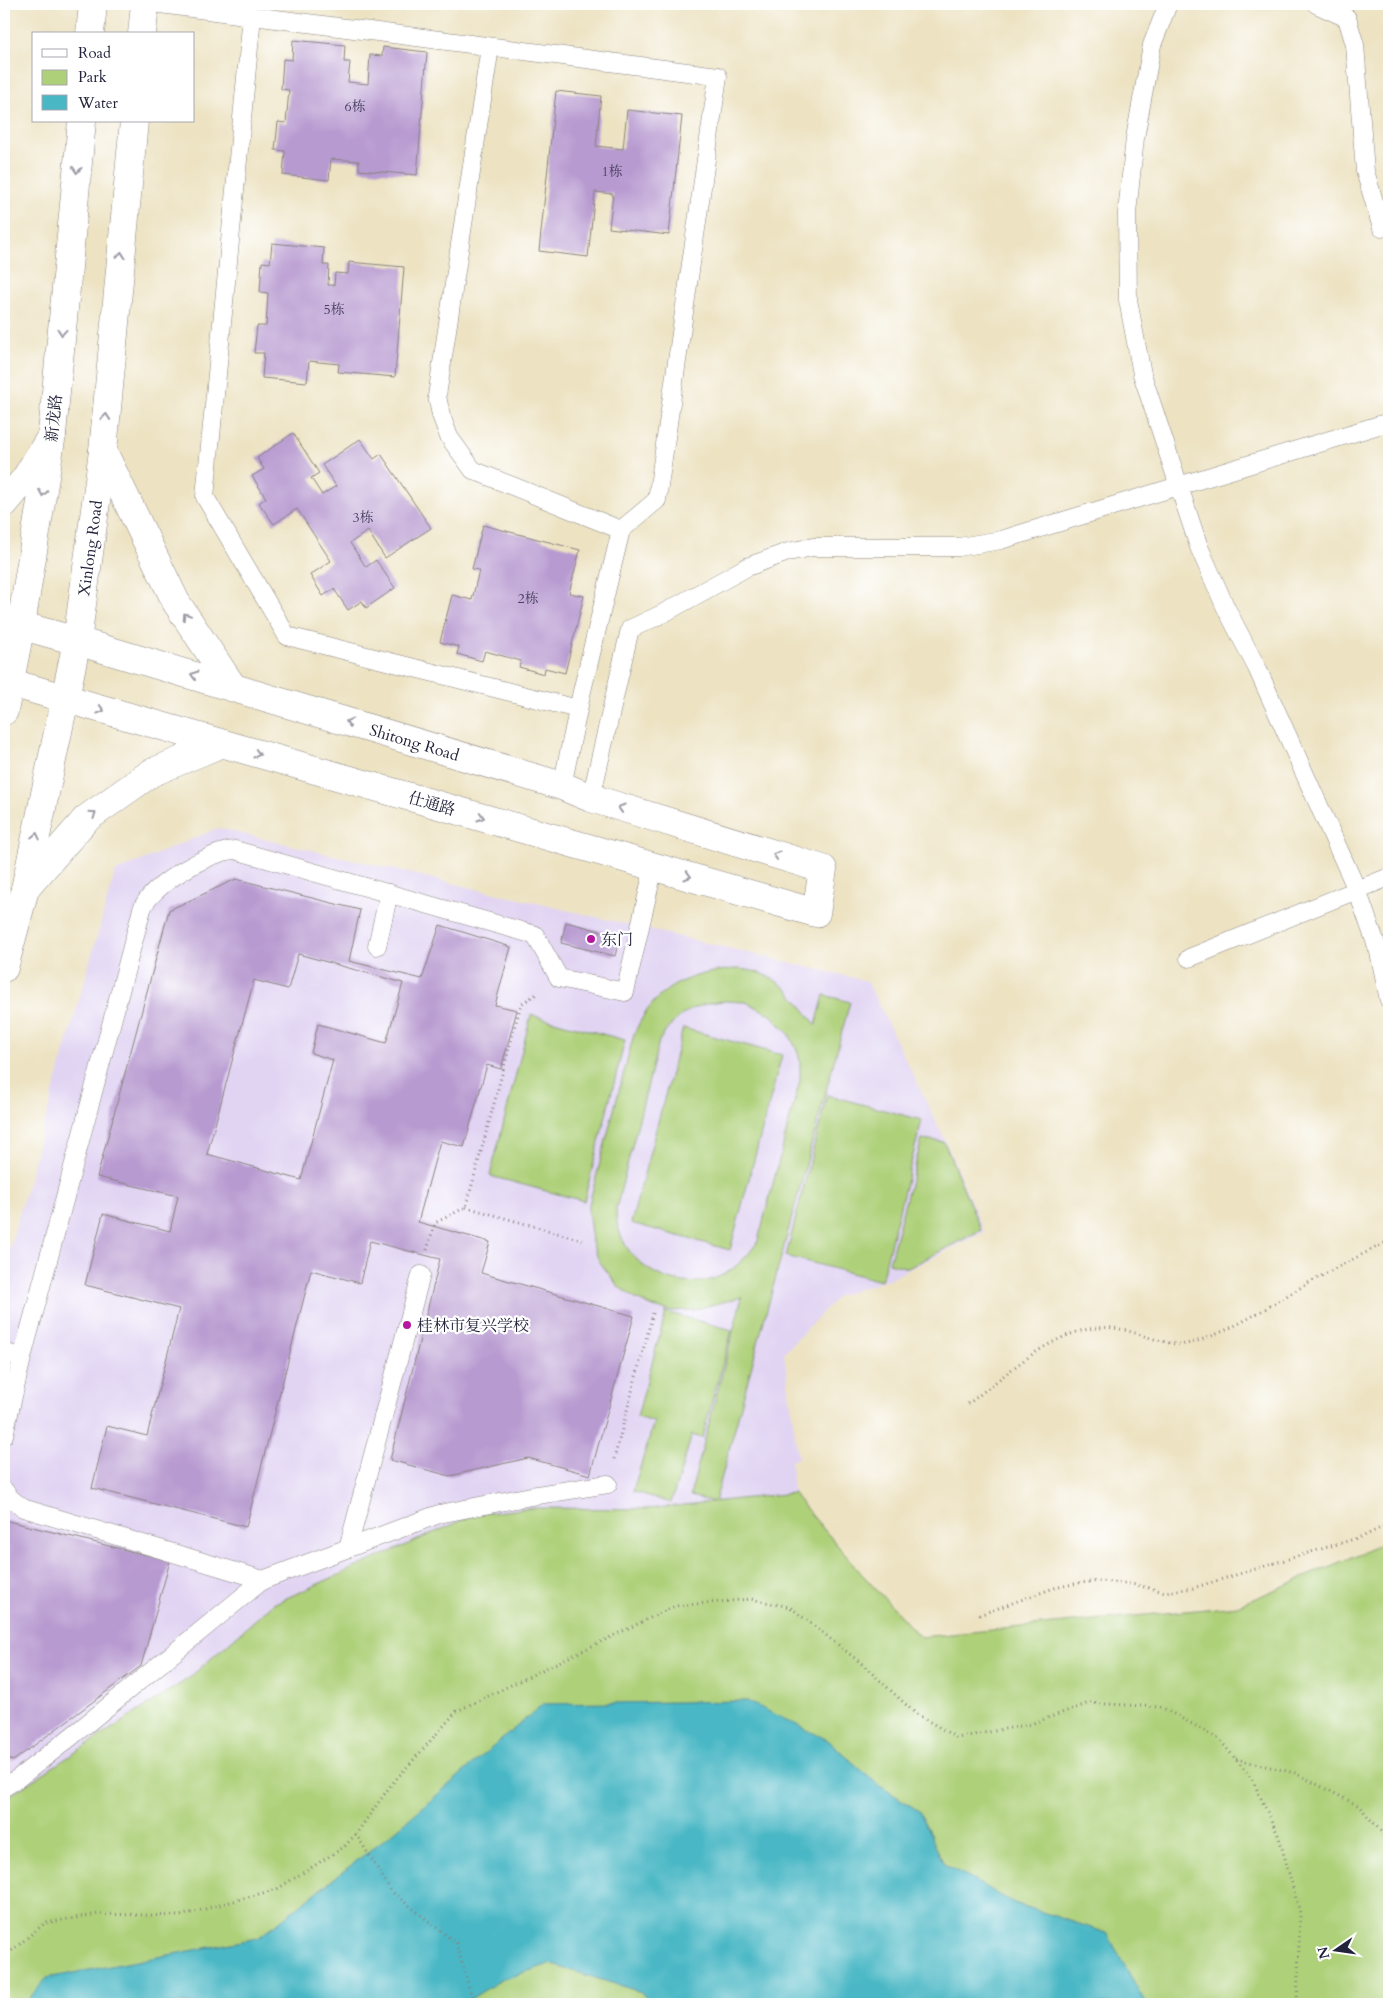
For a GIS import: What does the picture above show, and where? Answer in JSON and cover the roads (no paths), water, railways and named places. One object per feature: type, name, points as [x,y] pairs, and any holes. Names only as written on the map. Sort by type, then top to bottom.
[{"type":"street","points":[[90,32],[93,4]]},
{"type":"street","points":[[142,32],[145,4]]},
{"type":"street","name":"新龙路","points":[[4,711],[12,623],[52,434],[82,122]]},
{"type":"street","name":"Xinlong Road","points":[[4,968],[25,889],[77,641],[103,450],[134,122]]},
{"type":"street","points":[[4,504],[25,479],[52,434]]},
{"type":"street","points":[[103,450],[176,602],[232,686]]},
{"type":"street","name":"Shitong Road","points":[[12,623],[232,686],[562,786],[591,798],[823,869],[816,914],[654,866]]},
{"type":"street","name":"仕通路","points":[[6,682],[654,866]]},
{"type":"street","points":[[25,889],[86,819],[151,773],[220,744]]},
{"type":"lane","points":[[160,4],[718,76],[657,500],[620,530],[562,786]]},
{"type":"lane","points":[[1168,4],[1152,45],[1134,138],[1127,213],[1128,300],[1142,374],[1199,547],[1257,668],[1357,890],[1379,952],[1389,1000]]},
{"type":"lane","points":[[1316,4],[1347,18],[1355,45],[1365,170],[1382,228]]},
{"type":"lane","points":[[252,16],[205,497],[287,636],[578,709]]},
{"type":"lane","points":[[490,47],[437,396],[441,415],[449,437],[472,470],[620,530]]},
{"type":"lane","points":[[591,798],[630,628],[662,614],[747,567],[788,552],[813,547],[958,547],[1001,540],[1389,422]]},
{"type":"lane","points":[[4,1435],[22,1358],[142,909],[148,898],[165,883],[198,863],[222,852],[235,850],[535,935],[559,978],[625,992],[654,866]]},
{"type":"lane","points":[[1190,958],[1389,876]]},
{"type":"lane","points":[[377,946],[389,893]]},
{"type":"lane","points":[[348,1548],[421,1274]]},
{"type":"lane","points":[[4,1352],[22,1358]]},
{"type":"lane","points":[[4,1787],[66,1742],[263,1580],[439,1514],[531,1496],[608,1484]]},
{"type":"lane","points":[[4,1490],[11,1499],[23,1508],[263,1580]]},
{"type":"water","points":[[747,1701],[828,1740],[877,1784],[919,1811],[944,1864],[1014,1903],[1107,1933],[1146,2004],[651,2004],[641,1992],[550,1964],[501,1980],[462,2004],[24,2004],[47,1978],[258,1938],[396,1830],[543,1704]]},
{"type":"place","name":"东门","points":[[591,939]]},
{"type":"place","name":"桂林市复兴学校","points":[[407,1325]]}]
